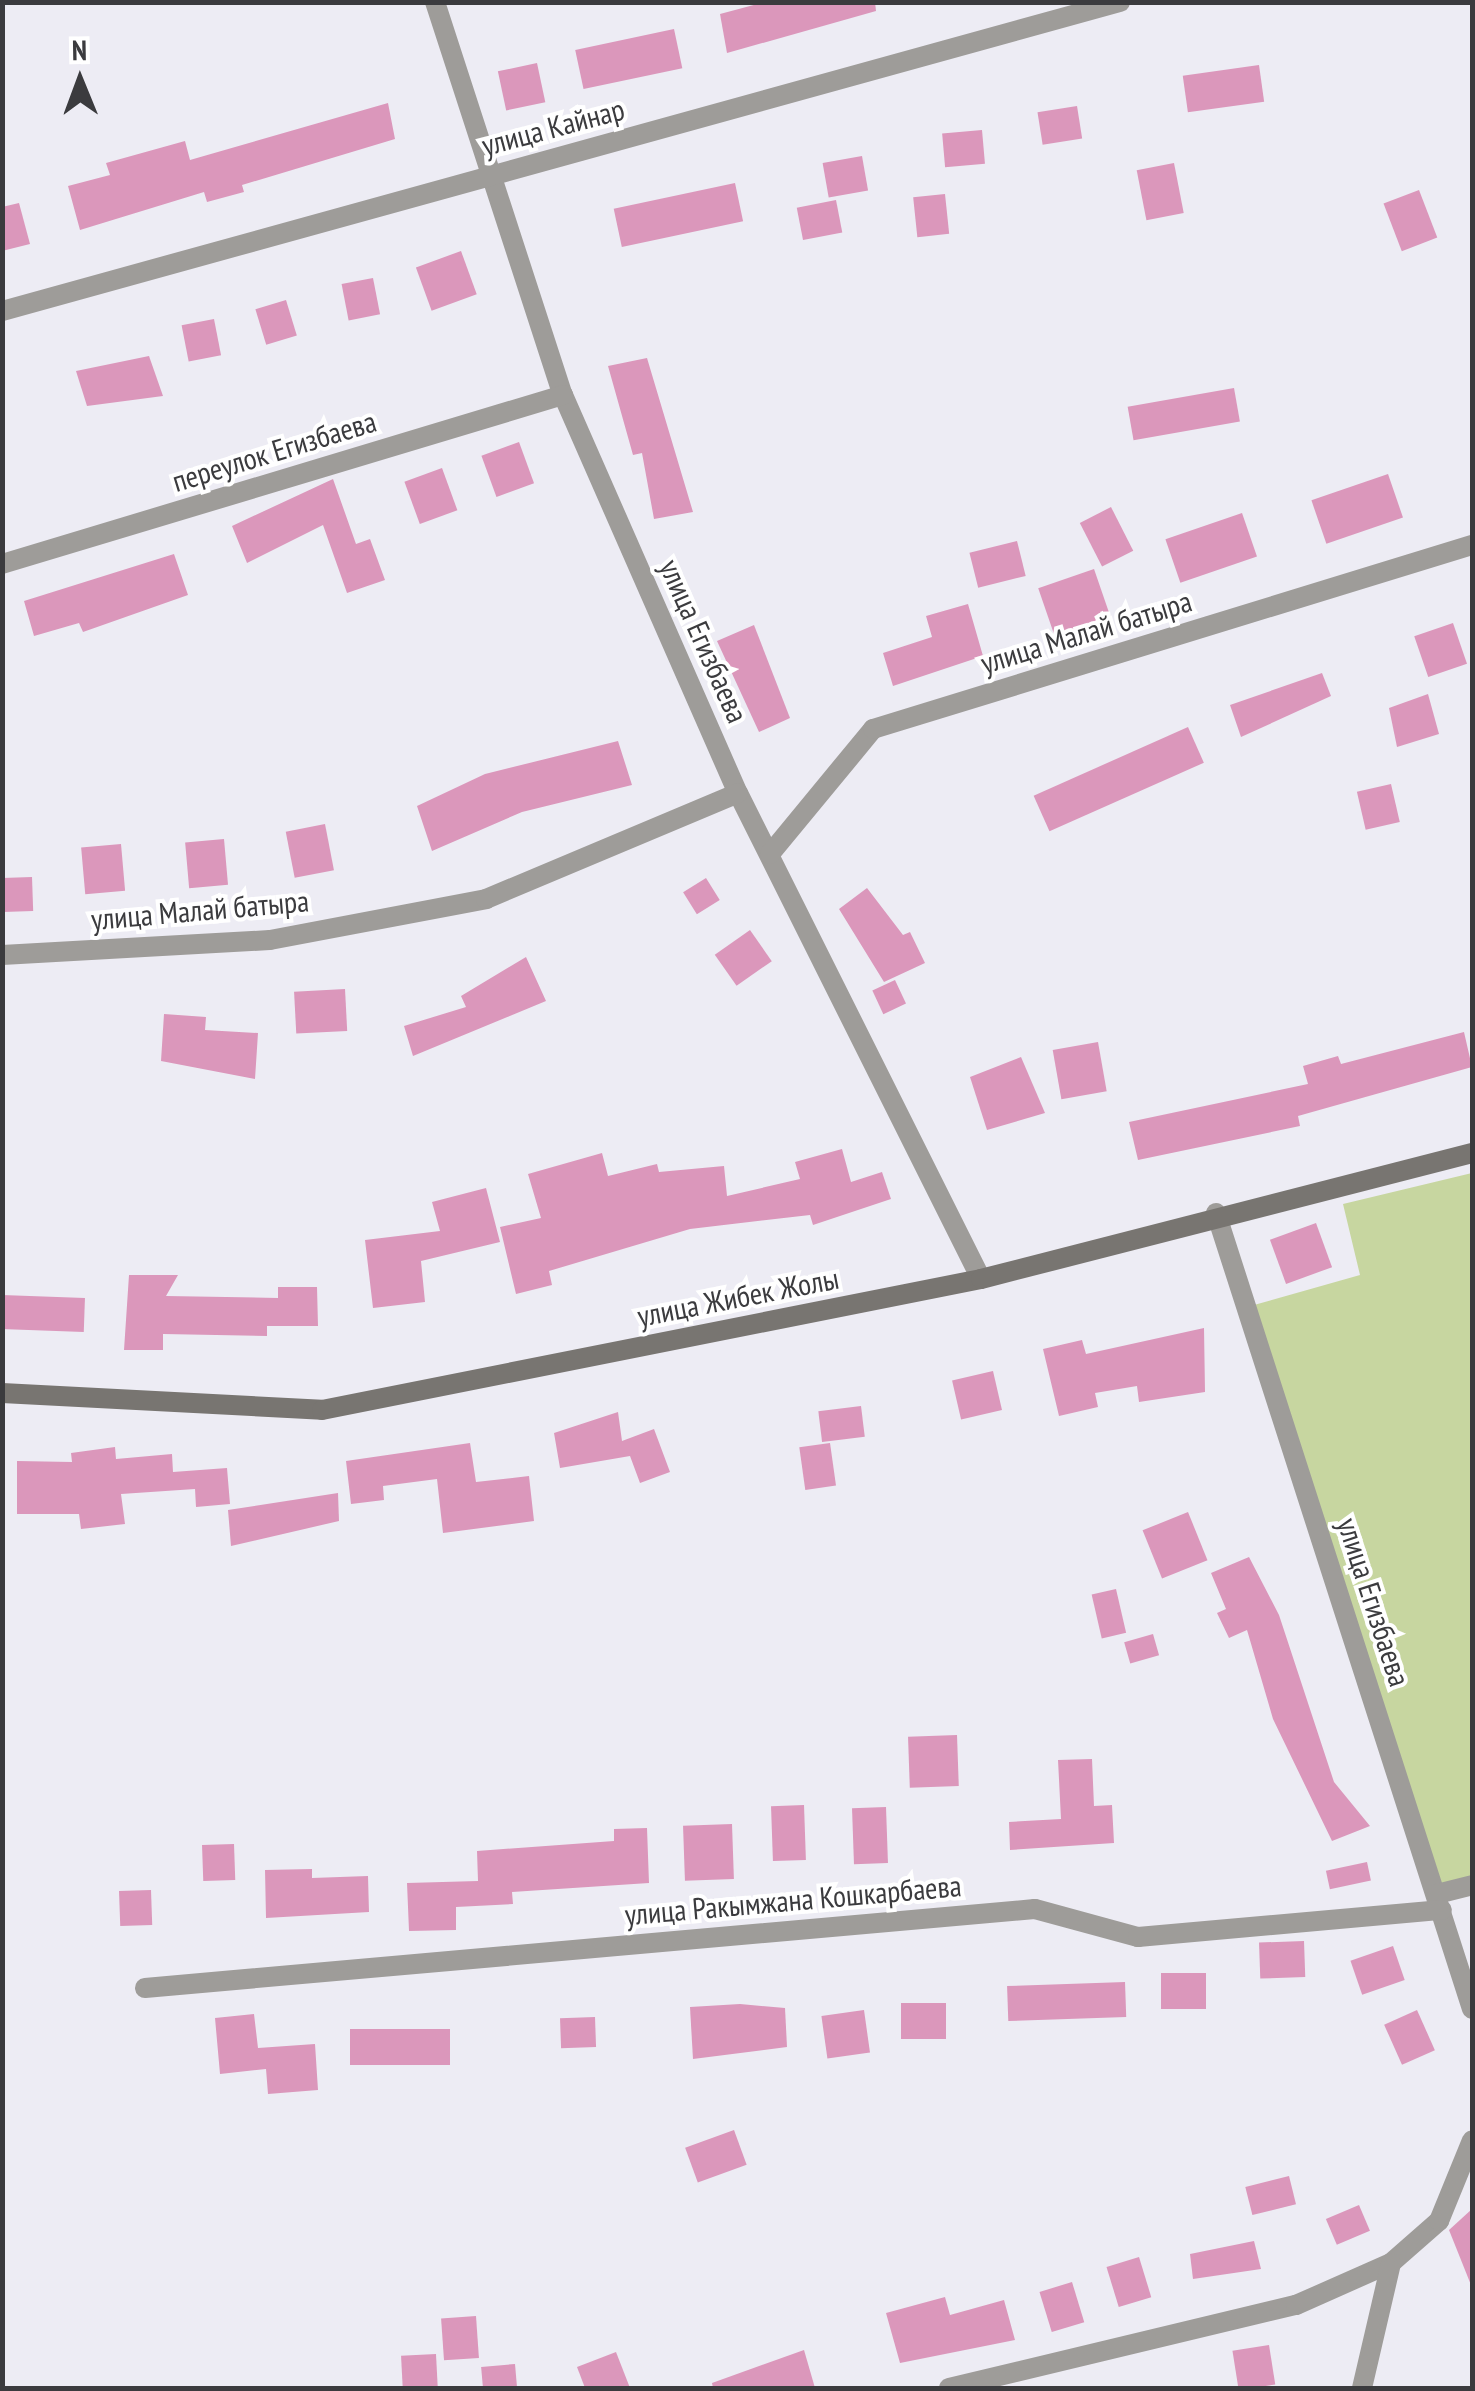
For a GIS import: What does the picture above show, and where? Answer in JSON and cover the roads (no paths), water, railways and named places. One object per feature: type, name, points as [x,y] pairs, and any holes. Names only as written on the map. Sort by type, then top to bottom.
[{"type":"main road","name":"улица Жибек Жолы","points":[[2,1393],[322,1410],[981,1279],[1216,1213],[1472,1154]]},
{"type":"street","name":"улица Егизбаева","points":[[434,2],[563,395],[738,794],[981,1279]]},
{"type":"street","name":"улица Кайнар","points":[[2,312],[1120,2]]},
{"type":"street","name":"переулок Егизбаева","points":[[2,564],[563,395]]},
{"type":"street","name":"улица Малай батыра","points":[[770,854],[873,729],[1472,545]]},
{"type":"street","name":"улица Малай батыра","points":[[2,956],[270,940],[486,899],[738,794]]},
{"type":"street","name":"улица Егизбаева","points":[[1216,1213],[1472,2009]]},
{"type":"street","name":"улица Ракымжана Кошкарбаева","points":[[146,1988],[1036,1909],[1138,1936],[1439,1902],[1472,1885]]},
{"type":"street","points":[[1449,1934],[1472,1952]]},
{"type":"street","points":[[949,2388],[1296,2305],[1392,2263],[1439,2220],[1472,2140]]},
{"type":"street","points":[[1362,2388],[1392,2263]]}]
